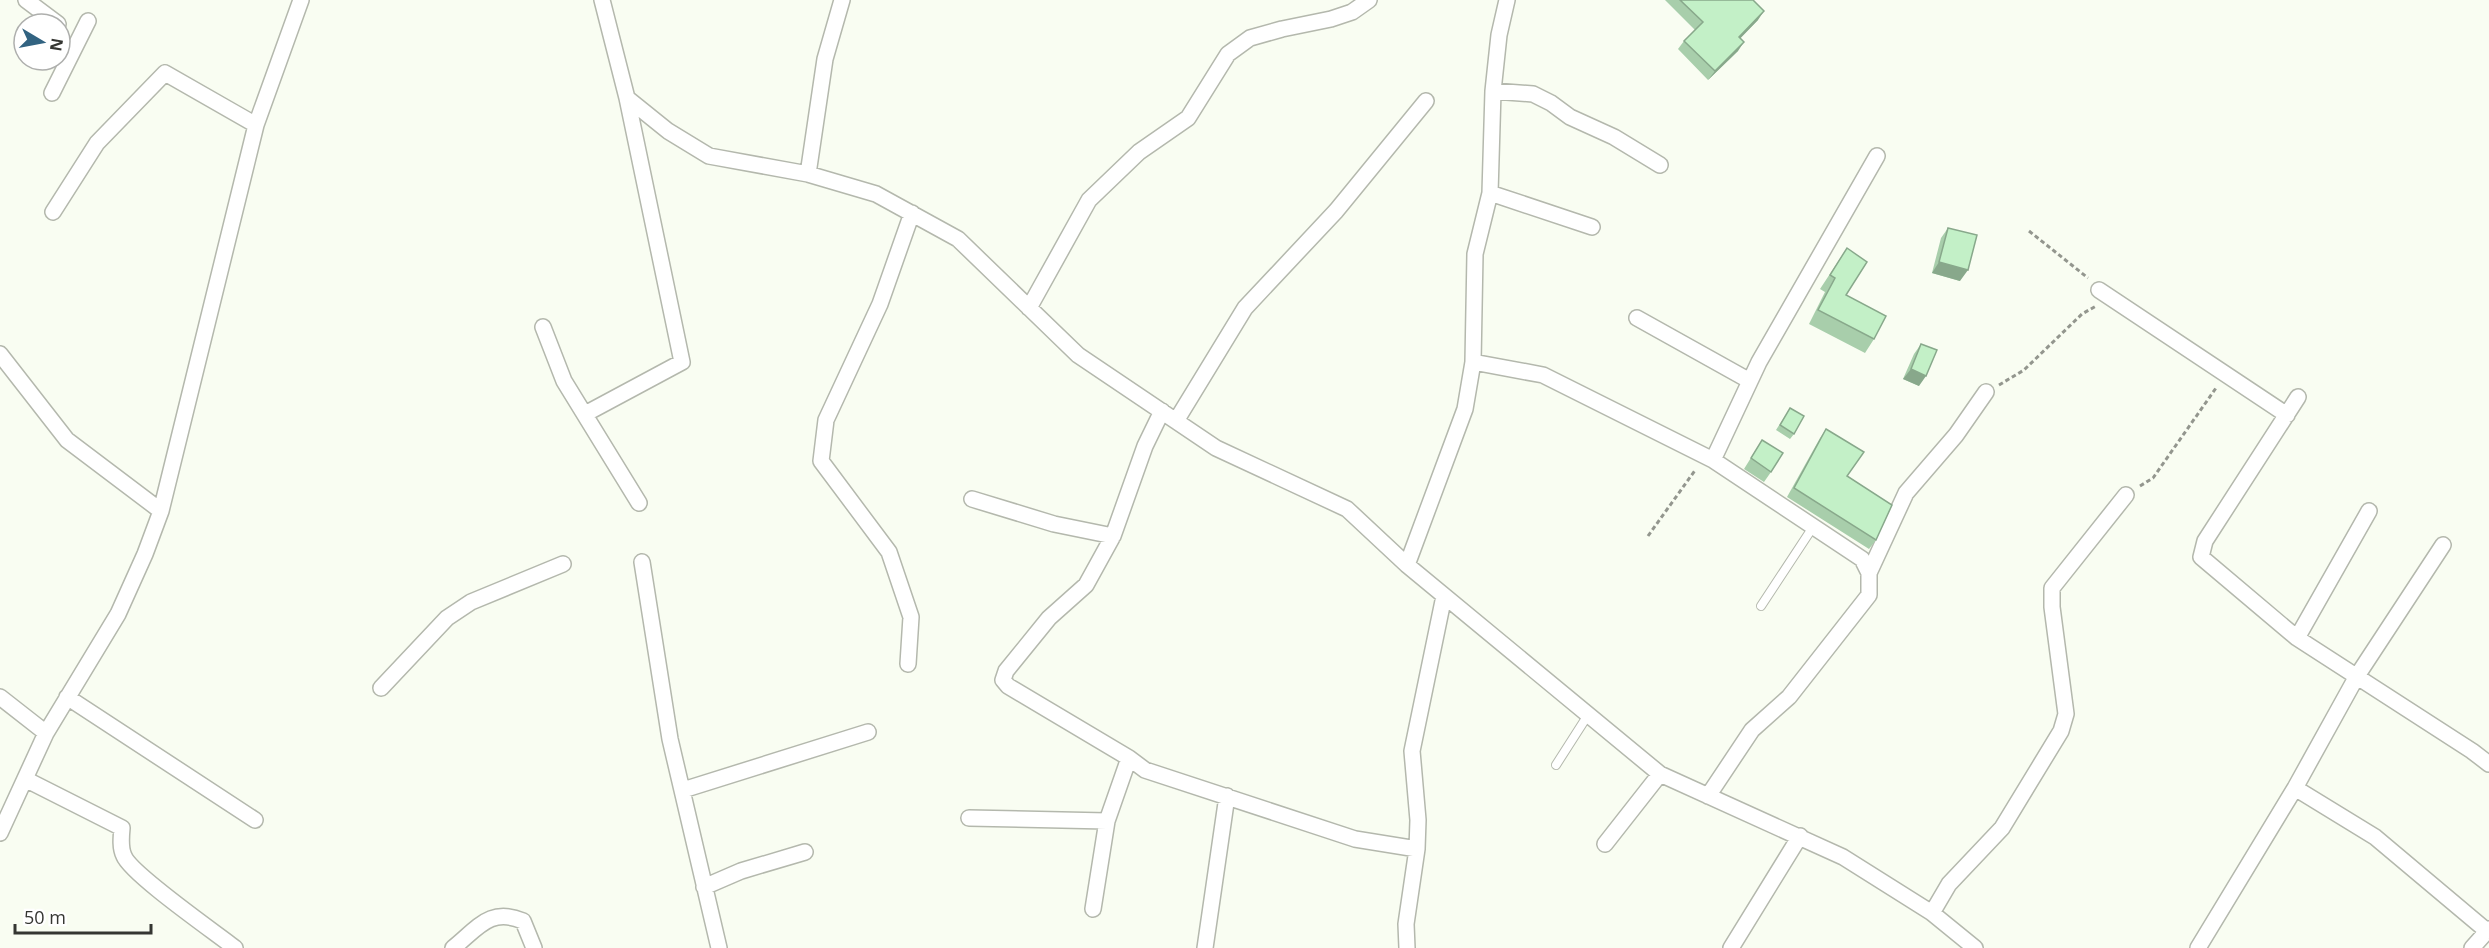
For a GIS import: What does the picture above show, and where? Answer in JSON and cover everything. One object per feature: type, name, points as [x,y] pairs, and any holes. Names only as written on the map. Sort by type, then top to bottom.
[{"type":"street","points":[[26,0],[42,12]]},
{"type":"street","points":[[0,833],[46,733],[118,614],[161,510],[256,125],[302,0]]},
{"type":"street","points":[[585,414],[682,362],[627,98],[601,0]]},
{"type":"street","points":[[808,174],[825,59],[842,0]]},
{"type":"street","points":[[1029,308],[1089,200],[1139,152],[1188,118],[1228,54],[1250,39],[1282,29],[1331,19],[1352,12],[1369,0]]},
{"type":"street","points":[[1407,566],[1465,409],[1473,362],[1475,254],[1490,193],[1493,91],[1499,35],[1507,0]]},
{"type":"street","points":[[52,93],[88,21]]},
{"type":"street","points":[[72,34],[79,39]]},
{"type":"street","points":[[53,212],[97,143],[165,73],[256,125]]},
{"type":"street","points":[[1493,91],[1533,94],[1551,103],[1570,117],[1614,137],[1660,165]]},
{"type":"street","points":[[627,98],[668,131],[709,156],[808,174],[876,194],[958,239],[1078,355],[1216,448],[1347,509],[1407,566],[1660,774],[1843,856],[1932,913],[1975,948]]},
{"type":"street","points":[[1176,421],[1245,308],[1336,211],[1426,101]]},
{"type":"street","points":[[1709,459],[1750,381],[1877,156]]},
{"type":"street","points":[[1490,193],[1592,227]]},
{"type":"street","points":[[908,664],[911,617],[889,552],[821,461],[826,420],[880,304],[912,213]]},
{"type":"street","points":[[2105,294],[2287,415]]},
{"type":"street","points":[[1637,318],[1750,381]]},
{"type":"street","points":[[543,327],[564,381],[639,503]]},
{"type":"street","points":[[0,354],[68,440],[161,510]]},
{"type":"street","points":[[1473,362],[1543,375],[1709,459],[1862,559],[1869,573]]},
{"type":"street","points":[[1708,796],[1752,730],[1789,696],[1869,595],[1869,573],[1906,493],[1956,435],[1986,392]]},
{"type":"street","points":[[2298,397],[2205,541],[2201,557],[2297,638],[2489,764]]},
{"type":"street","points":[[1162,411],[1145,446],[1113,536],[1086,585],[1049,618],[1006,671],[1003,680],[1008,687],[1129,758],[1145,771],[1355,839],[1417,849]]},
{"type":"street","points":[[1932,913],[1950,884],[2002,828],[2061,730],[2066,714],[2052,607],[2052,588],[2126,495]]},
{"type":"street","points":[[972,499],[1054,524],[1113,536]]},
{"type":"street","points":[[2297,638],[2369,511]]},
{"type":"street","points":[[2198,948],[2295,788],[2357,676],[2442,545]]},
{"type":"street","points":[[642,562],[670,739],[719,948]]},
{"type":"street","points":[[381,688],[447,618],[471,602],[563,564]]},
{"type":"street","points":[[1407,948],[1406,924],[1417,849],[1418,820],[1412,751],[1444,596]]},
{"type":"street","points":[[0,697],[46,733]]},
{"type":"street","points":[[67,697],[255,820]]},
{"type":"street","points":[[683,790],[868,732]]},
{"type":"street","points":[[1093,909],[1107,821],[1129,758]]},
{"type":"street","points":[[1605,844],[1660,774]]},
{"type":"street","points":[[25,779],[122,828],[121,846],[124,858],[141,875],[235,948]]},
{"type":"street","points":[[2295,788],[2375,837],[2488,930],[2472,948]]},
{"type":"street","points":[[1205,948],[1227,796]]},
{"type":"street","points":[[969,818],[1107,821]]},
{"type":"street","points":[[1731,948],[1800,836]]},
{"type":"street","points":[[704,887],[741,871],[806,852]]},
{"type":"street","points":[[453,948],[491,917],[508,915],[523,921],[534,948]]},
{"type":"lane","points":[[1761,606],[1814,527]]},
{"type":"lane","points":[[1556,765],[1588,715]]},
{"type":"path","points":[[1986,392],[2024,370],[2105,294],[2082,271],[2029,231]]},
{"type":"path","points":[[2126,495],[2153,478],[2225,374]]},
{"type":"path","points":[[1648,536],[1709,459]]},
{"type":"building","points":[[1680,0],[1753,0],[1764,11],[1739,37],[1744,42],[1715,71],[1684,41],[1703,22]]},
{"type":"building","points":[[1948,228],[1977,235],[1968,270],[1939,262]]},
{"type":"building","points":[[1847,248],[1867,262],[1846,295],[1886,316],[1874,339],[1818,310],[1835,278],[1830,275]]},
{"type":"building","points":[[1921,344],[1937,350],[1926,376],[1911,369]]},
{"type":"building","points":[[1790,408],[1804,416],[1794,434],[1780,425]]},
{"type":"building","points":[[1826,429],[1864,452],[1847,476],[1892,505],[1876,540],[1794,488]]},
{"type":"building","points":[[1762,440],[1783,453],[1771,472],[1751,458]]}]
